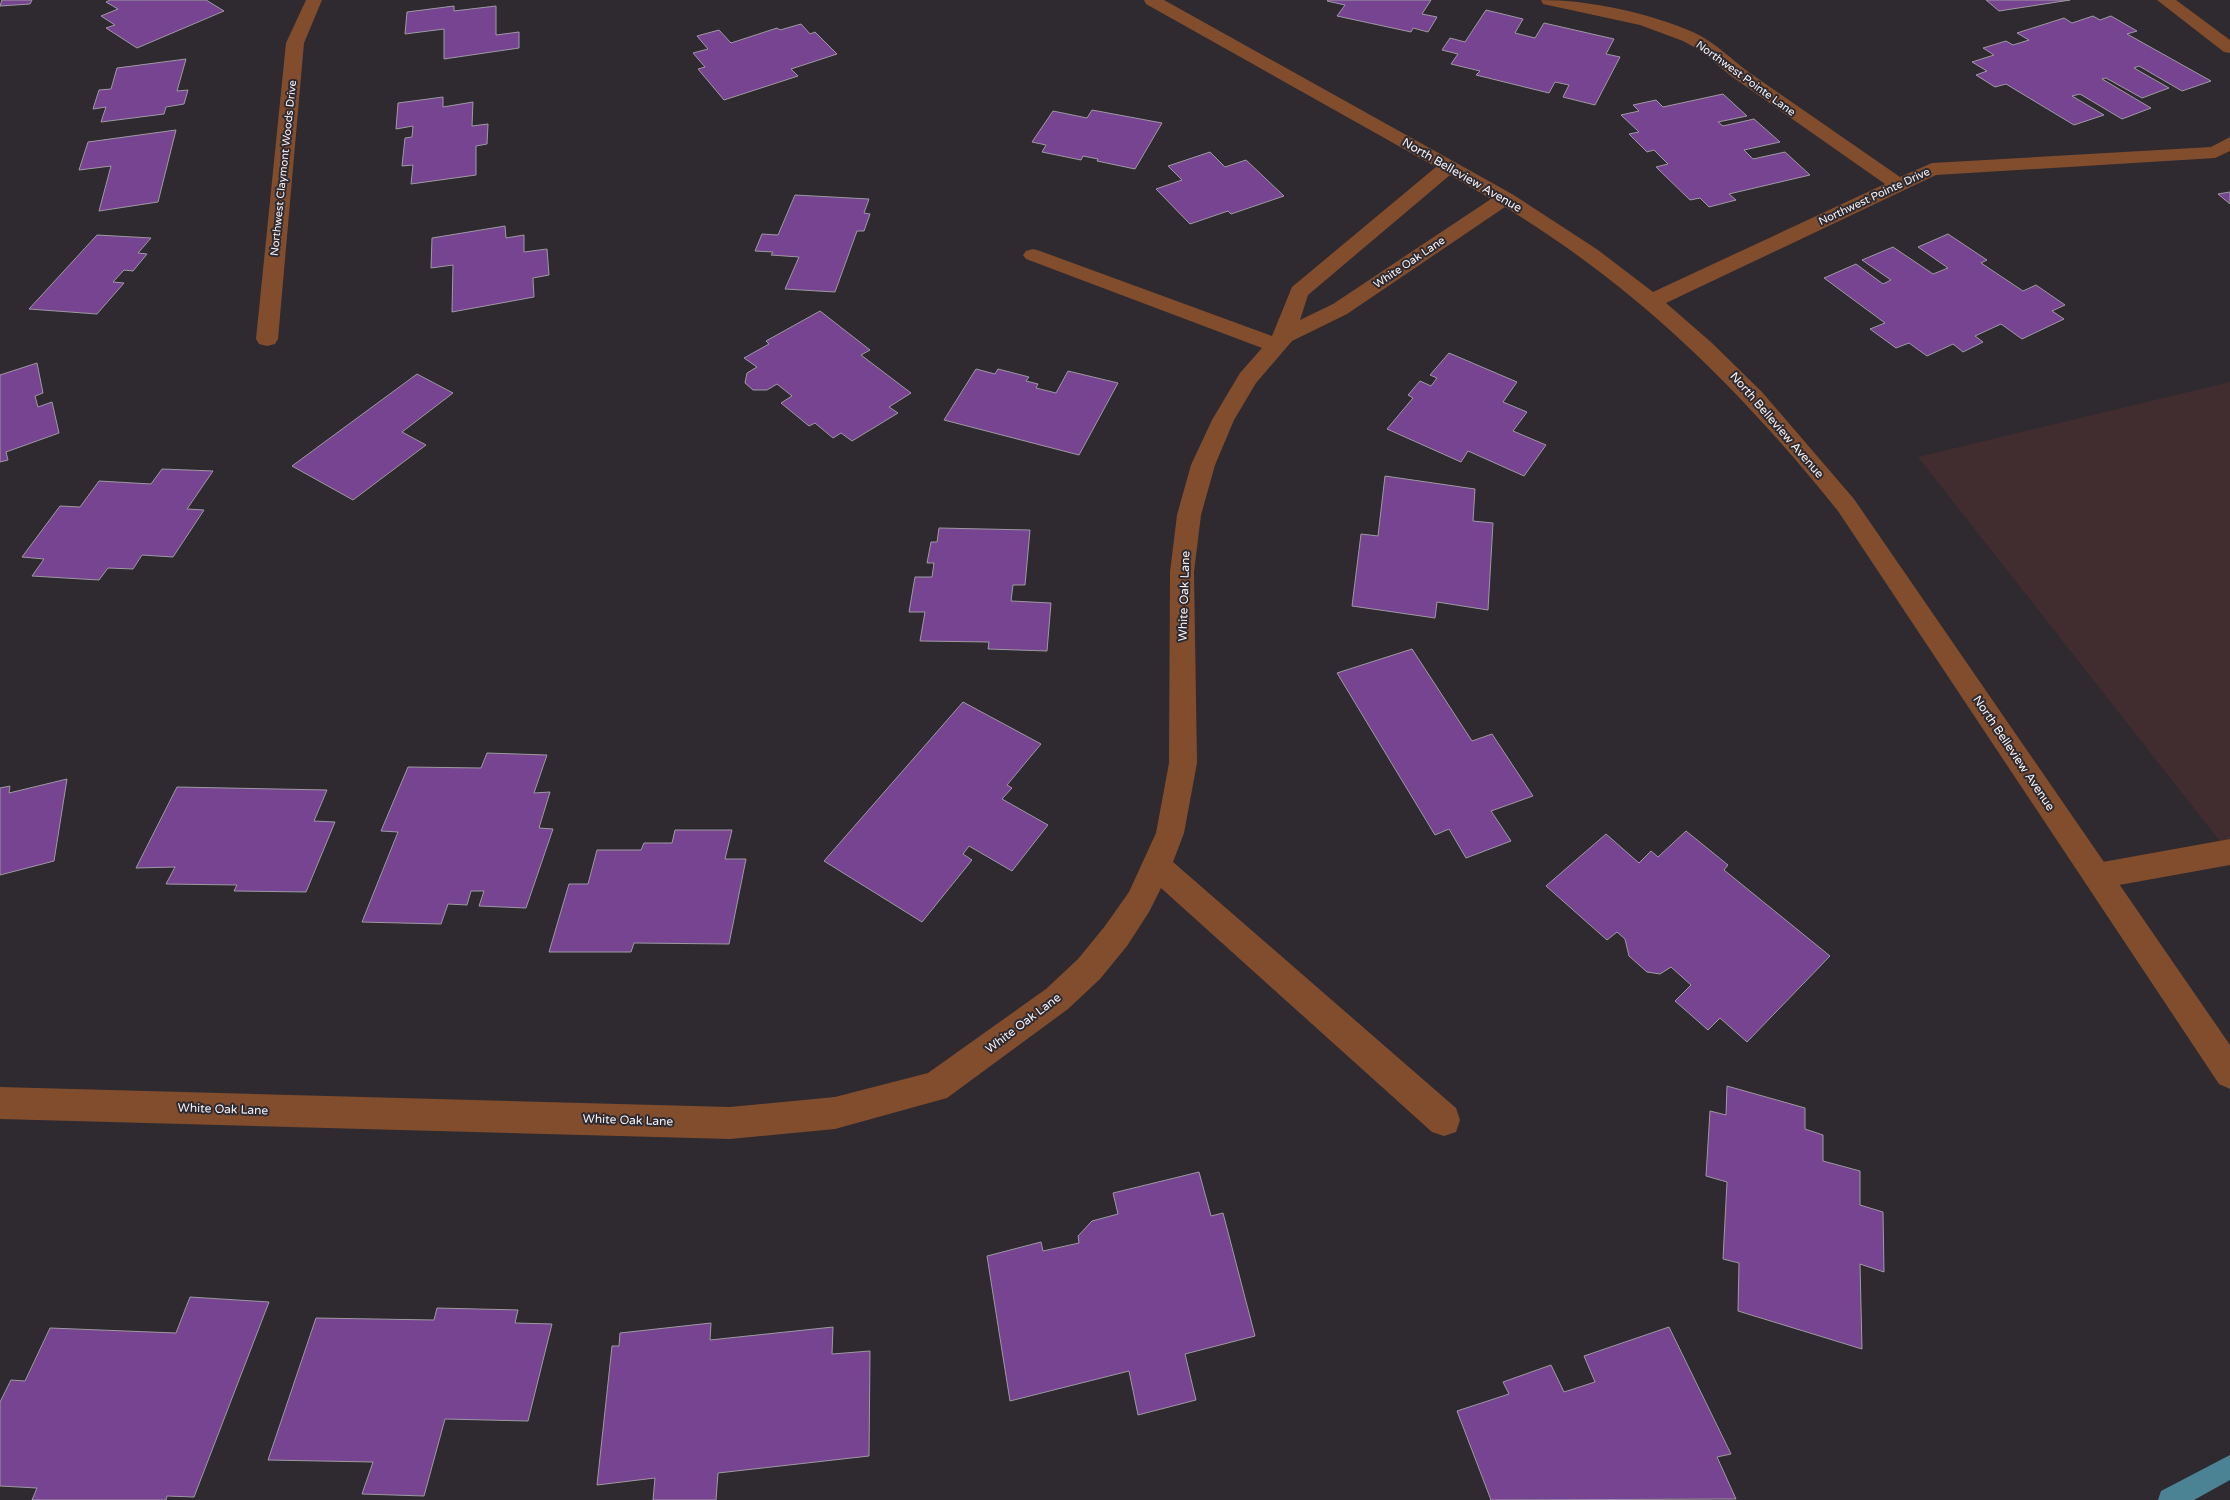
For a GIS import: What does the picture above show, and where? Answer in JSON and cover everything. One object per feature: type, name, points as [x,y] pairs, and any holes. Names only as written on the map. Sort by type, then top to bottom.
[{"type":"street","name":"Northwest Claymont Woods Drive","points":[[267,339],[295,43],[314,0]]},
{"type":"street","name":"North Belleview Avenue","points":[[1152,0],[1505,198],[1601,261],[1652,301],[1727,369],[1800,447],[1846,505],[2230,1073]]},
{"type":"street","name":"Northwest Pointe Lane","points":[[1549,0],[1645,21],[1688,37],[1707,48],[1736,72],[1898,184]]},
{"type":"street","points":[[2165,0],[2230,48]]},
{"type":"street","name":"Northwest Pointe Drive","points":[[1652,301],[1932,169],[2215,152],[2230,143]]},
{"type":"street","name":"White Oak Lane","points":[[0,1102],[730,1123],[835,1113],[936,1087],[1057,999],[1089,969],[1116,936],[1139,902],[1157,866],[1170,833],[1183,763],[1182,572],[1189,515],[1203,465],[1223,420],[1248,378],[1280,340],[1298,292],[1449,166]]},
{"type":"street","name":"White Oak Lane","points":[[1280,340],[1340,309],[1505,198]]},
{"type":"street","points":[[1033,255],[1280,340]]},
{"type":"street","points":[[2097,876],[2230,852]]},
{"type":"street","points":[[1157,866],[1444,1120]]},
{"type":"shaded area","points":[[2230,382],[2230,854],[1918,457]]},
{"type":"building","points":[[2,0],[32,0],[30,4],[0,6]]},
{"type":"building","points":[[110,0],[206,0],[224,11],[137,48],[106,28],[115,25],[101,16],[118,9],[106,2]]},
{"type":"building","points":[[1328,0],[1431,0],[1422,14],[1437,17],[1428,32],[1413,28],[1411,32],[1337,16],[1345,5]]},
{"type":"building","points":[[1986,0],[2070,0],[1999,11]]},
{"type":"building","points":[[454,6],[454,11],[496,6],[496,35],[519,32],[519,48],[444,59],[444,29],[405,34],[407,12]]},
{"type":"building","points":[[1486,10],[1523,19],[1515,33],[1535,38],[1544,23],[1614,39],[1606,54],[1620,57],[1595,105],[1563,97],[1569,85],[1555,82],[1549,93],[1476,75],[1480,71],[1451,64],[1458,54],[1442,50],[1450,38],[1465,42]]},
{"type":"building","points":[[2093,16],[2100,20],[2111,16],[2137,31],[2127,34],[2211,81],[2182,91],[2139,66],[2134,68],[2169,88],[2142,98],[2106,78],[2102,79],[2151,108],[2122,119],[2080,94],[2072,96],[2104,115],[2074,125],[2006,84],[1995,87],[1976,75],[1987,71],[1972,62],[1994,55],[1983,48],[2006,41],[2013,45],[2029,40],[2017,33],[2064,18],[2072,23]]},
{"type":"building","points":[[801,24],[810,34],[815,32],[837,54],[791,69],[798,76],[724,100],[698,69],[705,67],[693,53],[708,49],[697,36],[719,30],[731,43],[777,28],[780,30]]},
{"type":"building","points":[[186,59],[177,91],[188,90],[184,104],[166,107],[164,114],[101,122],[106,107],[93,109],[99,90],[111,89],[117,68]]},
{"type":"building","points":[[1723,94],[1747,116],[1718,122],[1723,126],[1754,119],[1780,142],[1744,150],[1753,159],[1785,152],[1810,175],[1729,194],[1736,200],[1709,207],[1700,198],[1690,200],[1656,167],[1668,164],[1654,150],[1647,152],[1629,134],[1639,132],[1621,115],[1639,111],[1633,105],[1656,100],[1663,107]]},
{"type":"building","points":[[443,97],[443,107],[473,102],[472,126],[488,124],[487,144],[476,146],[476,175],[411,184],[413,165],[402,166],[405,138],[412,137],[413,126],[396,129],[398,103]]},
{"type":"building","points":[[1092,110],[1162,123],[1135,169],[1083,156],[1081,160],[1042,152],[1046,145],[1032,142],[1053,111],[1087,118]]},
{"type":"building","points":[[176,130],[158,202],[99,211],[111,166],[79,170],[88,142]]},
{"type":"building","points":[[1210,152],[1225,167],[1246,160],[1284,196],[1231,214],[1228,211],[1190,224],[1156,189],[1182,180],[1168,166]]},
{"type":"building","points":[[2230,192],[2230,204],[2218,194]]},
{"type":"building","points":[[795,195],[869,199],[864,213],[870,214],[864,231],[857,231],[835,292],[785,289],[799,257],[771,255],[773,252],[755,251],[762,234],[778,235]]},
{"type":"building","points":[[505,226],[506,238],[524,235],[524,252],[547,249],[549,275],[533,278],[534,297],[452,312],[453,265],[431,268],[432,238]]},
{"type":"building","points":[[1948,234],[1987,260],[1981,263],[2023,291],[2036,285],[2065,305],[2052,311],[2064,319],[2022,339],[2001,324],[1975,336],[1983,342],[1963,352],[1953,344],[1927,356],[1909,343],[1896,348],[1870,329],[1885,323],[1824,278],[1856,264],[1883,284],[1891,280],[1862,260],[1893,247],[1933,274],[1948,268],[1918,247]]},
{"type":"building","points":[[97,235],[151,238],[138,253],[147,254],[133,271],[124,270],[113,282],[124,283],[97,314],[29,309]]},
{"type":"building","points":[[820,311],[870,350],[861,355],[911,393],[889,407],[898,413],[852,441],[841,433],[833,438],[815,423],[809,426],[781,403],[792,396],[777,384],[767,390],[753,390],[745,383],[747,373],[757,367],[744,358],[769,344],[766,341]]},
{"type":"building","points":[[1449,353],[1517,382],[1503,402],[1527,412],[1513,431],[1546,445],[1524,476],[1468,451],[1461,462],[1387,429],[1413,398],[1408,395],[1420,381],[1431,386],[1437,378],[1430,375]]},
{"type":"building","points":[[37,363],[43,393],[35,396],[38,407],[52,402],[59,433],[6,452],[8,460],[0,462],[0,375]]},
{"type":"building","points":[[976,369],[995,374],[998,369],[1029,377],[1026,381],[1038,384],[1036,388],[1056,393],[1068,371],[1118,383],[1079,455],[944,420]]},
{"type":"building","points":[[417,374],[453,393],[402,432],[426,445],[353,500],[292,466]]},
{"type":"building","points":[[162,469],[213,471],[187,509],[204,510],[173,557],[142,555],[133,569],[108,568],[99,580],[32,576],[44,559],[22,557],[60,506],[80,507],[99,481],[151,484]]},
{"type":"building","points":[[1385,476],[1475,489],[1473,521],[1493,523],[1488,610],[1437,602],[1435,618],[1352,606],[1361,534],[1378,536]]},
{"type":"building","points":[[939,528],[1030,530],[1025,585],[1013,585],[1011,601],[1051,603],[1047,651],[988,649],[989,642],[920,641],[925,612],[909,612],[915,577],[932,577],[934,563],[927,563],[931,542],[937,542]]},
{"type":"building","points":[[1412,649],[1472,741],[1492,734],[1533,796],[1491,811],[1511,841],[1466,858],[1449,829],[1435,835],[1337,673]]},
{"type":"building","points":[[963,702],[1041,744],[1007,785],[1012,788],[1002,799],[1048,825],[1012,871],[969,846],[963,854],[972,860],[922,922],[824,861]]},
{"type":"building","points":[[487,753],[547,755],[534,793],[550,792],[539,828],[553,829],[526,908],[479,906],[484,891],[471,891],[467,905],[448,904],[441,924],[362,922],[398,832],[381,831],[408,767],[481,768]]},
{"type":"building","points":[[67,779],[54,861],[0,875],[0,788],[10,786],[9,793]]},
{"type":"building","points":[[177,787],[327,790],[314,821],[335,822],[306,892],[234,891],[237,885],[166,884],[175,867],[136,868]]},
{"type":"building","points":[[675,830],[732,830],[725,859],[746,859],[729,944],[634,943],[631,952],[549,952],[569,884],[588,884],[597,850],[641,850],[644,843],[672,843]]},
{"type":"building","points":[[1686,831],[1728,865],[1724,870],[1830,956],[1747,1042],[1720,1018],[1708,1030],[1675,1001],[1691,985],[1671,967],[1660,974],[1647,972],[1629,956],[1625,939],[1617,932],[1607,940],[1546,886],[1606,834],[1639,863],[1651,851],[1658,857]]},
{"type":"building","points":[[1727,1086],[1805,1108],[1805,1129],[1823,1135],[1823,1161],[1860,1171],[1860,1205],[1883,1212],[1884,1272],[1860,1264],[1862,1349],[1738,1311],[1739,1263],[1723,1259],[1727,1182],[1706,1176],[1710,1111],[1726,1115]]},
{"type":"building","points":[[1199,1172],[1211,1216],[1223,1213],[1255,1336],[1185,1354],[1196,1400],[1138,1415],[1129,1371],[1010,1401],[987,1256],[1041,1242],[1043,1251],[1079,1243],[1078,1236],[1092,1221],[1118,1214],[1113,1193]]},
{"type":"building","points":[[190,1297],[269,1302],[194,1497],[167,1496],[166,1500],[32,1500],[37,1488],[0,1486],[0,1402],[11,1380],[25,1381],[50,1328],[176,1333]]},
{"type":"building","points":[[437,1308],[518,1310],[515,1323],[552,1324],[528,1421],[445,1419],[424,1496],[362,1494],[373,1462],[268,1460],[316,1318],[434,1320]]},
{"type":"building","points":[[711,1323],[710,1340],[833,1327],[832,1354],[870,1351],[869,1456],[718,1473],[716,1500],[653,1500],[655,1478],[597,1485],[612,1346],[619,1346],[620,1333]]},
{"type":"building","points":[[1669,1327],[1731,1454],[1717,1457],[1736,1499],[1491,1500],[1457,1411],[1509,1394],[1503,1382],[1551,1365],[1564,1392],[1595,1382],[1584,1356]]},
{"type":"waterway","points":[[2170,1500],[2230,1467]]}]
